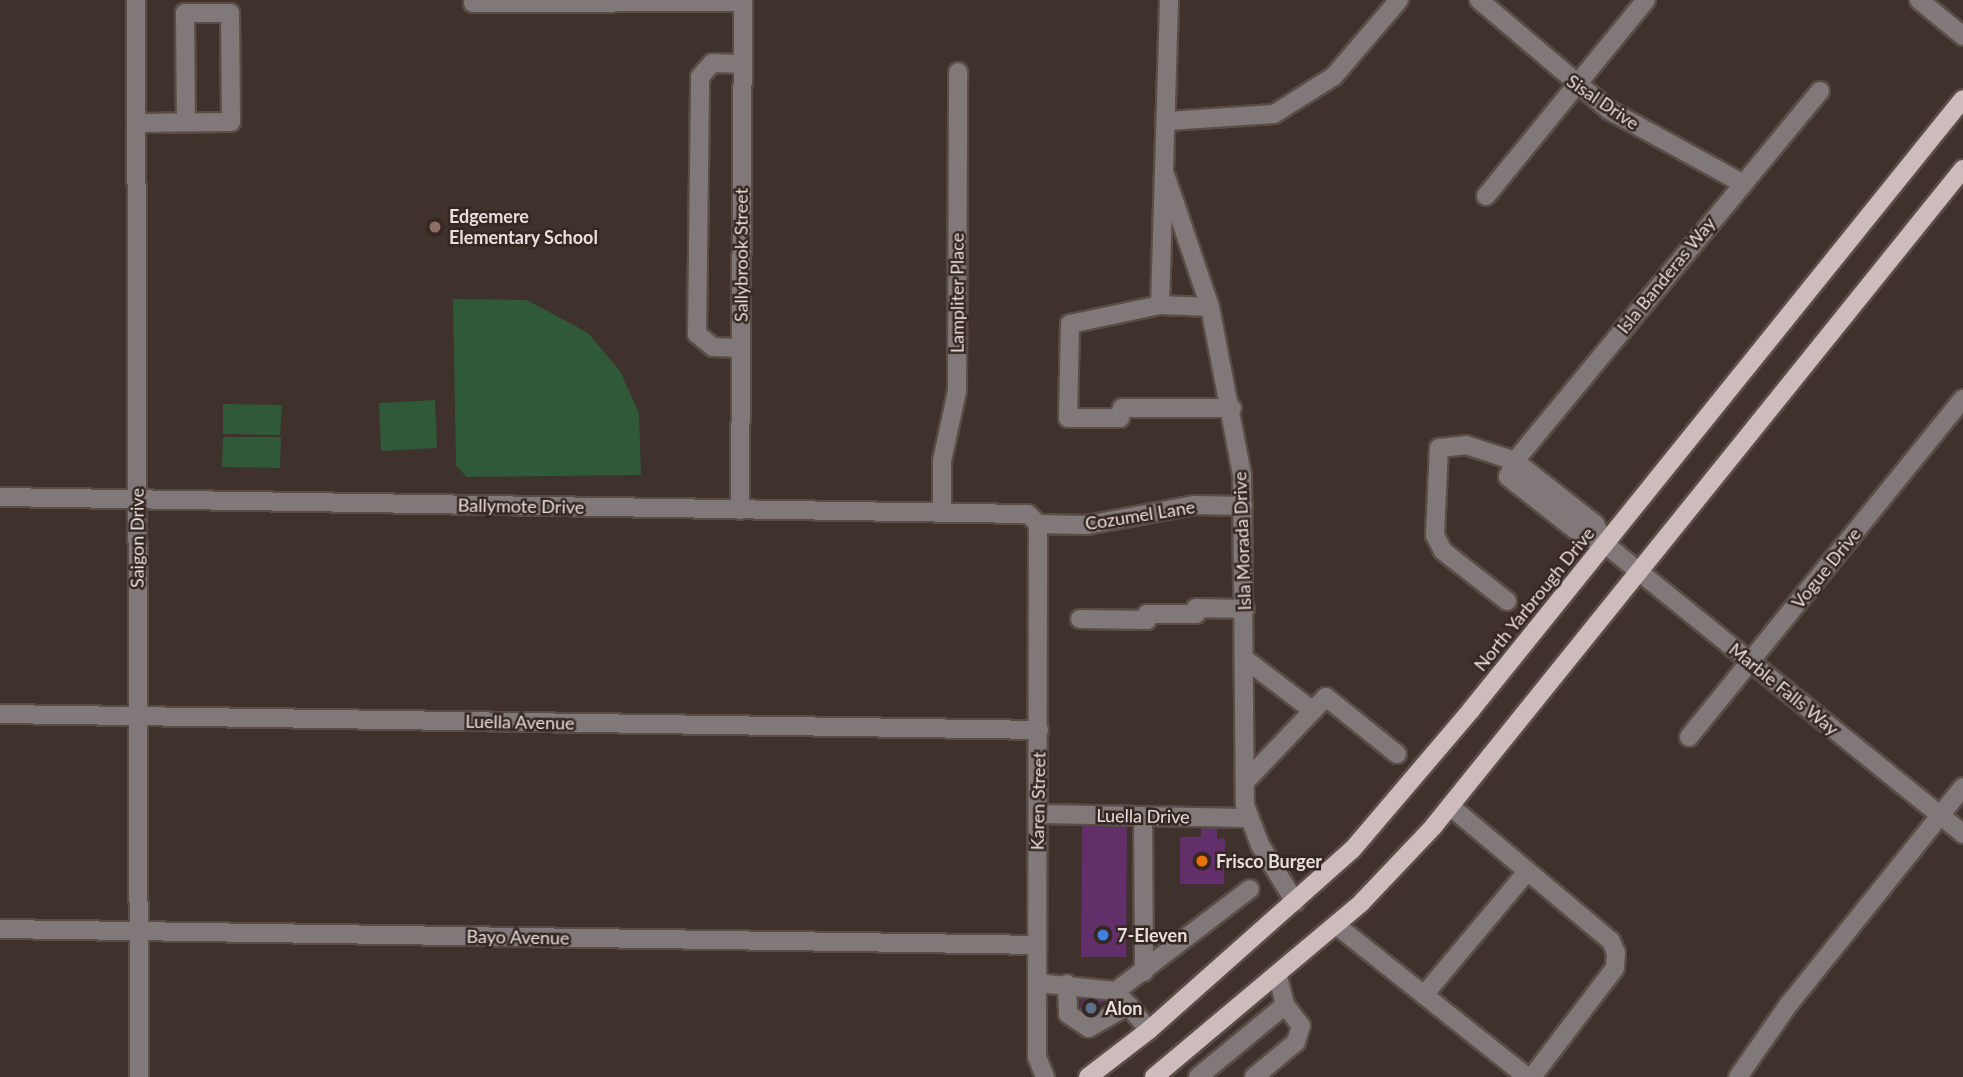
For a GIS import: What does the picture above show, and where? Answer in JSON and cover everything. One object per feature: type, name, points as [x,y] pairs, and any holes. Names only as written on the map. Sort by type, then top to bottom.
[{"type":"main road","name":"North Yarbrough Drive","points":[[1088,1077],[1149,1030],[1296,902],[1395,801],[1963,99]]},
{"type":"main road","points":[[1154,1077],[1336,925],[1450,806],[1963,169]]},
{"type":"street","name":"Saigon Drive","points":[[136,0],[139,1077]]},
{"type":"street","name":"Isla Morada Drive","points":[[1160,306],[1168,121],[1169,0]]},
{"type":"street","points":[[1168,121],[1274,114],[1334,76],[1399,0]]},
{"type":"street","name":"Sisal Drive","points":[[1479,0],[1576,86],[1629,122],[1711,161],[1742,183]]},
{"type":"street","points":[[1486,196],[1646,0]]},
{"type":"street","points":[[1919,0],[1963,36]]},
{"type":"street","points":[[473,3],[743,1]]},
{"type":"street","name":"Sallybrook Street","points":[[740,509],[743,1]]},
{"type":"street","points":[[136,122],[186,122],[231,122],[230,13],[210,7],[185,13],[186,122]]},
{"type":"street","points":[[741,348],[702,342],[698,320],[700,77],[712,63],[742,64]]},
{"type":"street","name":"Lampliter Place","points":[[942,513],[942,461],[957,391],[958,72]]},
{"type":"street","name":"Isla Banderas Way","points":[[1515,461],[1820,91]]},
{"type":"street","name":"Isla Morada Drive","points":[[1166,177],[1210,307],[1232,408],[1243,506],[1245,782],[1249,818],[1296,902]]},
{"type":"street","points":[[1210,307],[1160,306],[1070,324],[1068,418],[1120,418],[1122,408],[1232,408]]},
{"type":"street","name":"Vogue Drive","points":[[1689,737],[1963,399]]},
{"type":"street","points":[[1507,601],[1439,544],[1433,527],[1435,459],[1439,448],[1453,443],[1515,461]]},
{"type":"street","name":"Marble Falls Way","points":[[1515,461],[1595,524],[1605,544],[1963,834]]},
{"type":"street","name":"Ballymote Drive","points":[[0,497],[1028,514],[1038,524]]},
{"type":"street","name":"Cozumel Lane","points":[[1038,524],[1087,525],[1195,505],[1243,506]]},
{"type":"street","name":"Karen Street","points":[[1038,524],[1037,1057],[1045,1077]]},
{"type":"street","points":[[1080,619],[1147,620],[1147,614],[1196,614],[1196,608],[1245,609]]},
{"type":"street","points":[[1245,659],[1312,710]]},
{"type":"street","points":[[1245,782],[1326,697],[1396,754]]},
{"type":"street","name":"Luella Avenue","points":[[0,714],[1039,730]]},
{"type":"street","points":[[1738,1077],[1789,1004],[1963,787]]},
{"type":"street","points":[[1450,806],[1525,874],[1611,941],[1616,953],[1615,968],[1532,1077]]},
{"type":"street","name":"Luella Drive","points":[[1038,814],[1249,818]]},
{"type":"street","points":[[1143,816],[1144,972]]},
{"type":"street","points":[[1424,995],[1525,874]]},
{"type":"street","points":[[1116,991],[1250,889]]},
{"type":"street","points":[[1336,925],[1527,1077]]},
{"type":"street","name":"Bayo Avenue","points":[[0,929],[1037,945]]},
{"type":"street","points":[[1254,1077],[1296,1042],[1301,1026],[1285,1005],[1278,976]]},
{"type":"street","points":[[1037,983],[1116,991],[1149,1030]]},
{"type":"street","points":[[1067,984],[1068,1014],[1089,1028],[1129,1005]]},
{"type":"street","points":[[1198,1077],[1285,1005]]},
{"type":"green space","points":[[453,299],[527,300],[588,333],[620,371],[639,413],[641,475],[467,477],[456,466]]},
{"type":"green space","points":[[435,400],[437,448],[381,451],[379,403]]},
{"type":"green space","points":[[223,404],[282,405],[280,435],[223,434]]},
{"type":"green space","points":[[223,437],[281,437],[280,468],[222,467]]},
{"type":"building","points":[[1082,826],[1127,827],[1126,957],[1081,957]]},
{"type":"building","name":"Frisco Burger","points":[[1201,828],[1217,829],[1217,839],[1225,838],[1224,884],[1180,884],[1180,837],[1201,837]]},
{"type":"building","points":[[1082,999],[1104,1001],[1089,1015],[1080,1008]]},
{"type":"place","name":"Edgemere Elementary School","points":[[435,227]]},
{"type":"place","name":"Frisco Burger","points":[[1202,861]]},
{"type":"place","name":"7-Eleven","points":[[1103,935]]},
{"type":"place","name":"Alon","points":[[1091,1008]]}]
